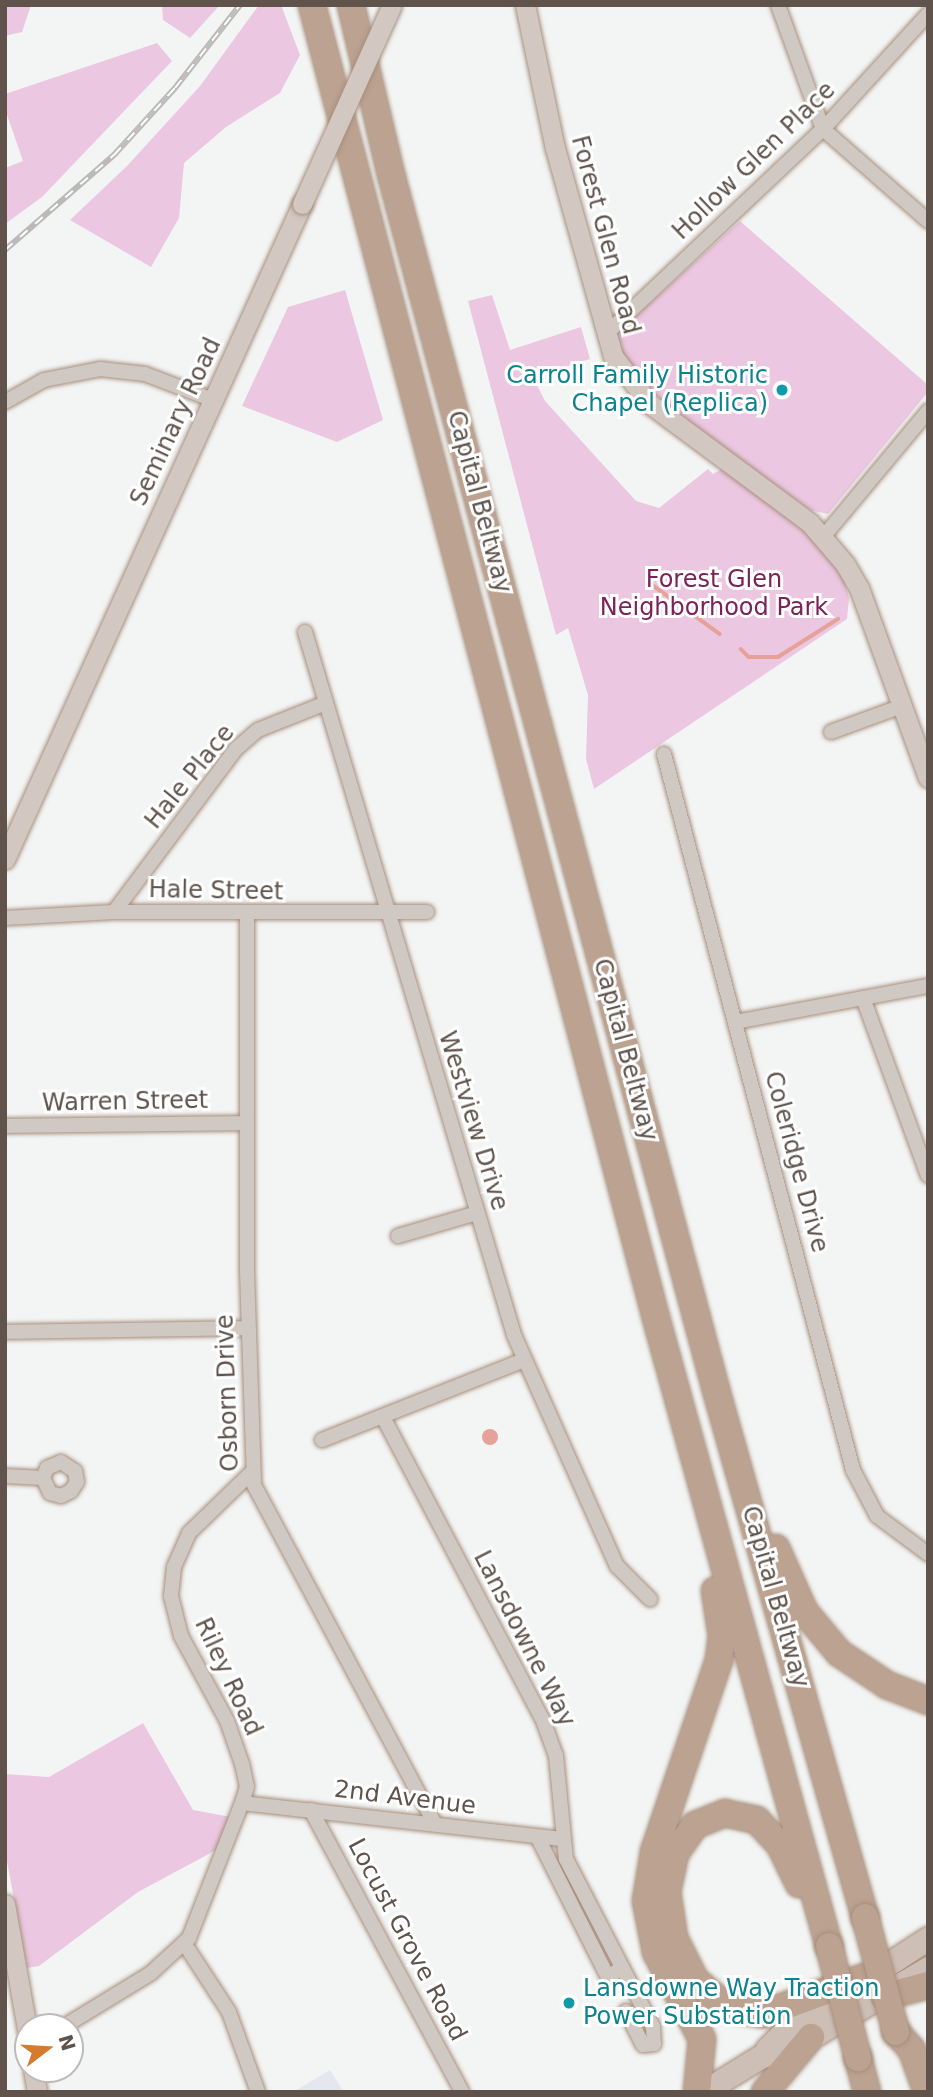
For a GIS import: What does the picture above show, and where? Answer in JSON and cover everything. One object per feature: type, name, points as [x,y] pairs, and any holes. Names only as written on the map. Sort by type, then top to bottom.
[{"type":"highway","name":"Capital Beltway","points":[[312,5],[656,1318],[867,2092]]},
{"type":"highway","name":"Capital Beltway","points":[[351,5],[392,178],[716,1390],[865,1917],[911,2092]]},
{"type":"highway","points":[[656,1318],[648,1341],[720,1612],[722,1636],[714,1684],[654,1852],[646,1901],[656,1952],[702,2039],[697,2092]]},
{"type":"highway","points":[[716,1390],[804,1611],[826,1640],[856,1666],[887,1685],[928,1701]]},
{"type":"highway","points":[[829,1946],[780,1844],[757,1820],[741,1814],[710,1817],[682,1838],[670,1872],[668,1917],[683,1961],[710,1996],[728,2008],[763,2014],[863,1977]]},
{"type":"highway","points":[[883,1997],[928,1985]]},
{"type":"highway","points":[[896,2032],[912,2050],[927,2092]]},
{"type":"highway","points":[[765,2092],[811,2037]]},
{"type":"highway","points":[[852,2092],[858,2058]]},
{"type":"main road","name":"Seminary Road","points":[[5,859],[392,5]]},
{"type":"main road","name":"Forest Glen Road","points":[[525,5],[555,148],[606,334],[621,372],[650,404],[824,536],[859,588],[902,706],[923,748],[928,778]]},
{"type":"main road","points":[[5,1904],[24,2013]]},
{"type":"main road","points":[[760,2057],[784,2032],[863,1977],[928,1938]]},
{"type":"main road","points":[[703,2092],[760,2057],[811,2037],[883,1997],[928,1968]]},
{"type":"street","points":[[778,5],[823,129],[928,220]]},
{"type":"street","name":"Hollow Glen Place","points":[[606,334],[823,129],[928,14]]},
{"type":"street","points":[[5,402],[44,380],[100,369],[145,374],[213,400]]},
{"type":"street","points":[[824,536],[928,411]]},
{"type":"street","name":"Westview Drive","points":[[305,632],[477,1213],[524,1360],[617,1566],[650,1599]]},
{"type":"street","name":"Hale Place","points":[[114,912],[236,749],[258,730],[326,703]]},
{"type":"street","points":[[831,732],[902,706]]},
{"type":"street","name":"Coleridge Drive","points":[[664,754],[853,1470],[877,1516],[928,1554]]},
{"type":"street","name":"Hale Street","points":[[5,918],[114,912],[247,915],[427,912]]},
{"type":"street","name":"Osborn Drive","points":[[247,915],[247,1328],[254,1485],[435,1824]]},
{"type":"street","points":[[735,1021],[928,986]]},
{"type":"street","points":[[863,998],[928,1176]]},
{"type":"street","name":"Warren Street","points":[[5,1126],[246,1123]]},
{"type":"street","points":[[398,1236],[477,1213]]},
{"type":"street","points":[[5,1332],[247,1328]]},
{"type":"street","points":[[322,1440],[524,1360]]},
{"type":"street","name":"Lansdowne Way","points":[[383,1417],[544,1723],[556,1756],[566,1859],[653,2028],[654,2044],[643,2045],[626,2011]]},
{"type":"street","name":"Riley Road","points":[[242,1803],[247,1787],[242,1764],[227,1721],[181,1636],[171,1596],[174,1567],[189,1533],[252,1472]]},
{"type":"street","points":[[5,1476],[43,1478]]},
{"type":"street","points":[[84,2014],[152,1973],[184,1943],[242,1803]]},
{"type":"street","name":"2nd Avenue","points":[[242,1803],[562,1839]]},
{"type":"street","name":"Locust Grove Road","points":[[312,1810],[462,2092]]},
{"type":"street","points":[[538,1838],[608,1977],[622,1968]]},
{"type":"street","points":[[184,1943],[229,2012],[258,2092]]},
{"type":"shaded area","points":[[490,1429],[496,1431],[496,1443],[490,1445],[484,1443],[482,1437],[484,1431]]},
{"type":"shaded area","points":[[330,2070],[344,2092],[293,2092]]},
{"type":"green space","points":[[5,5],[31,5],[22,32],[5,36]]},
{"type":"green space","points":[[162,5],[220,5],[190,38],[163,20]]},
{"type":"green space","points":[[259,5],[281,5],[300,55],[280,93],[226,127],[184,163],[179,218],[151,267],[70,220],[127,166],[200,86]]},
{"type":"green space","points":[[157,43],[172,61],[42,197],[5,224],[5,168],[23,161],[5,109],[5,94]]},
{"type":"green space","points":[[740,221],[928,385],[928,392],[828,514],[810,510],[673,412],[630,368],[614,336]]},
{"type":"green space","points":[[345,290],[383,420],[337,442],[242,406],[288,307]]},
{"type":"green space","name":"Forest Glen Neighborhood Park","points":[[492,295],[510,350],[581,327],[590,359],[533,377],[545,401],[636,501],[659,508],[708,469],[713,474],[724,468],[815,540],[844,579],[849,598],[847,619],[594,789],[586,759],[588,695],[568,628],[556,635],[468,301]]},
{"type":"green space","points":[[143,1723],[193,1810],[231,1817],[218,1849],[138,1892],[39,1966],[27,1968],[5,1851],[5,1774],[49,1777]]},
{"type":"waterway","points":[[647,581],[720,634]]},
{"type":"waterway","points":[[741,649],[749,657],[778,657],[838,619]]},
{"type":"railway","points":[[5,250],[114,155],[175,88],[240,5]]},
{"type":"place","name":"Carroll Family Historic Chapel (Replica)","points":[[782,390]]},
{"type":"place","name":"Lansdowne Way Traction Power Substation","points":[[569,2003]]}]
